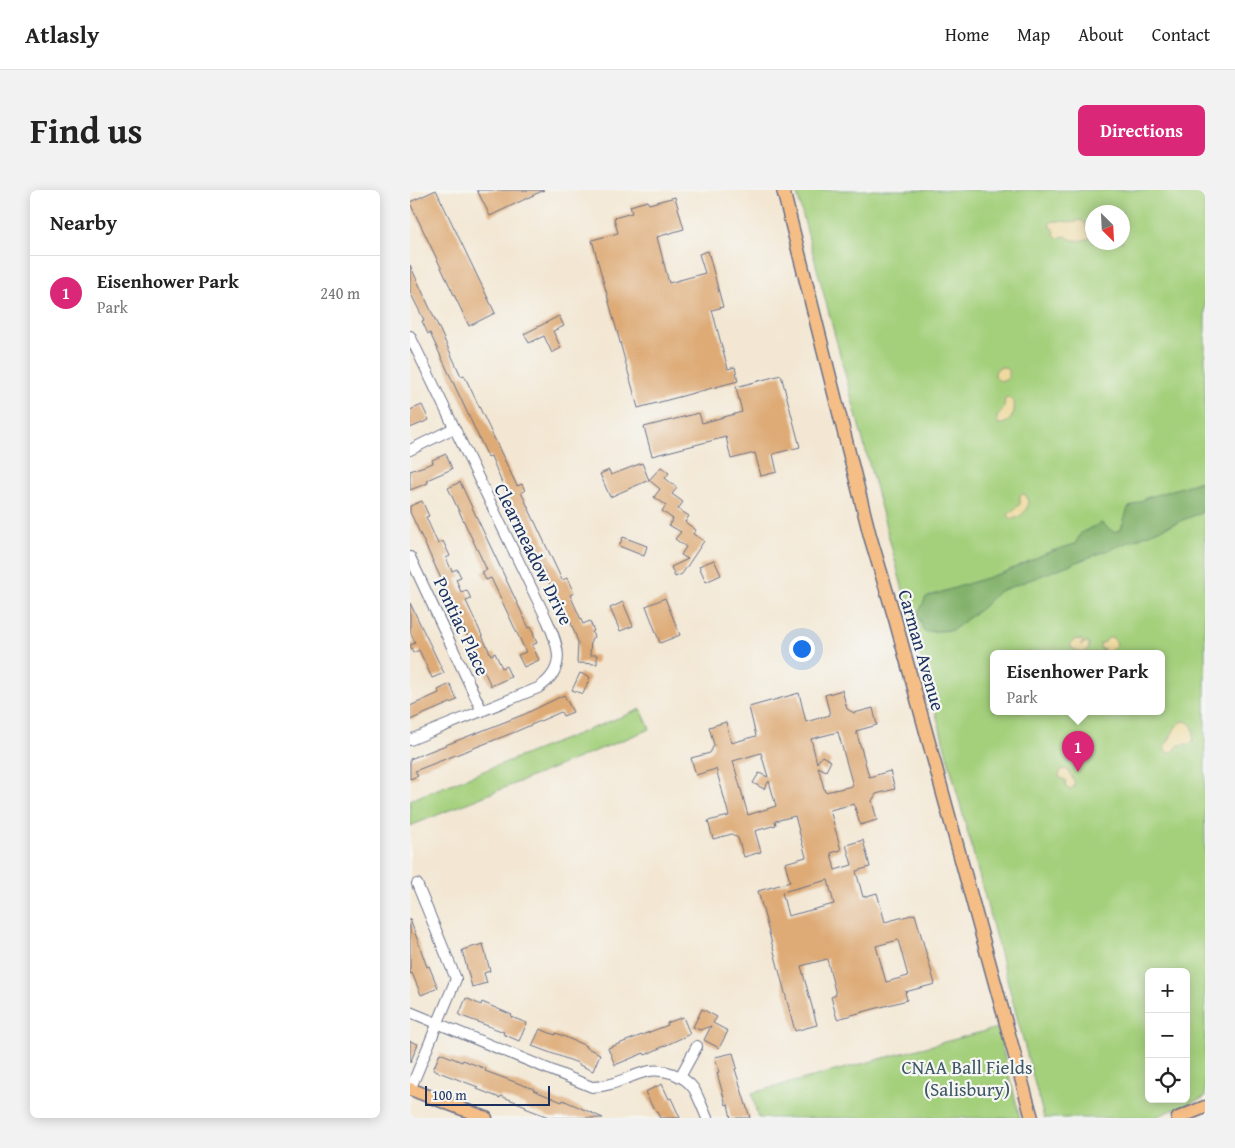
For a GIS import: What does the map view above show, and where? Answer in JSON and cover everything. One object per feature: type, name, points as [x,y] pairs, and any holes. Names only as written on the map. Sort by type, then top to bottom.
[{"type":"main road","name":"Carman Avenue","points":[[783,190],[870,536],[895,619],[1032,1118]]},
{"type":"main road","points":[[410,1089],[486,1118]]},
{"type":"main road","points":[[1178,1118],[1205,1107]]},
{"type":"street","name":"Clearmeadow Drive","points":[[410,740],[517,697],[546,683],[556,667],[558,648],[547,620],[411,341]]},
{"type":"street","points":[[410,450],[454,428]]},
{"type":"street","name":"Pontiac Place","points":[[410,557],[482,711]]},
{"type":"street","points":[[410,1089],[456,979],[417,884]]},
{"type":"street","points":[[410,1012],[592,1087],[603,1087],[647,1071],[661,1071],[680,1077],[693,1089],[707,1118]]},
{"type":"street","points":[[680,1077],[697,1046]]},
{"type":"green space","points":[[796,190],[1205,190],[1205,1097],[1153,1118],[1044,1118]]},
{"type":"green space","points":[[1205,480],[1205,511],[998,592],[983,607],[953,630],[924,632],[918,614],[926,597],[1005,572],[1049,552],[1075,544],[1081,533],[1101,523],[1114,532],[1121,529],[1128,508],[1146,498]]},
{"type":"green space","points":[[641,709],[650,729],[410,826],[410,800]]},
{"type":"green space","name":"CNAA Ball Fields (Salisbury)","points":[[997,1028],[1020,1118],[758,1118],[752,1093]]},
{"type":"sand","points":[[1080,220],[1085,223],[1085,240],[1071,239],[1066,236],[1057,238],[1054,234],[1055,231],[1049,225],[1052,221],[1076,222]]},
{"type":"sand","points":[[999,367],[1005,367],[1009,374],[1005,381],[999,381],[995,377],[995,371]]},
{"type":"sand","points":[[1008,397],[1014,402],[1013,414],[1006,423],[998,424],[997,417],[1004,408],[1005,398]]},
{"type":"sand","points":[[1025,494],[1028,502],[1026,510],[1023,514],[1011,519],[1008,515],[1020,504],[1020,495]]},
{"type":"sand","points":[[1112,637],[1117,643],[1116,646],[1112,650],[1103,650],[1105,649],[1100,648],[1100,644]]},
{"type":"sand","points":[[1075,639],[1082,640],[1083,642],[1080,645],[1087,642],[1089,648],[1087,650],[1076,650],[1070,645]]},
{"type":"sand","points":[[1184,721],[1192,726],[1193,742],[1179,745],[1173,752],[1169,753],[1165,750],[1164,746],[1177,725]]},
{"type":"sand","points":[[1061,770],[1068,770],[1075,783],[1073,788],[1069,790],[1065,785],[1066,780],[1060,778],[1059,775]]},
{"type":"building","points":[[436,190],[495,313],[469,326],[410,203]]},
{"type":"building","points":[[477,190],[544,190],[490,216]]},
{"type":"building","points":[[675,197],[684,229],[657,237],[669,283],[705,273],[699,254],[708,251],[723,307],[712,310],[728,369],[735,367],[738,381],[638,408],[592,240],[618,233],[614,218],[632,213],[630,206],[647,201],[649,204]]},
{"type":"building","points":[[410,265],[461,376],[464,375],[517,486],[522,484],[525,491],[521,492],[562,580],[567,578],[574,593],[570,595],[583,624],[590,621],[594,637],[591,639],[590,655],[597,655],[597,664],[577,663],[578,642],[570,620],[568,621],[508,498],[491,456],[488,457],[430,333],[428,334],[422,321],[424,320],[410,292]]},
{"type":"building","points":[[559,316],[564,326],[553,331],[561,348],[552,353],[544,336],[529,343],[524,334]]},
{"type":"building","points":[[781,375],[800,447],[773,454],[777,472],[761,476],[755,453],[731,459],[726,437],[652,456],[644,427],[699,413],[702,423],[742,412],[736,387]]},
{"type":"building","points":[[422,405],[429,420],[410,428],[410,410]]},
{"type":"building","points":[[446,454],[452,469],[427,480],[428,483],[410,490],[410,471],[433,463],[432,460]]},
{"type":"building","points":[[642,463],[649,480],[610,497],[600,474],[609,470],[611,475]]},
{"type":"building","points":[[661,467],[669,473],[665,478],[677,488],[672,494],[683,502],[678,509],[689,516],[685,522],[696,530],[693,534],[704,541],[682,574],[675,577],[671,567],[688,559],[681,555],[686,547],[675,539],[681,532],[669,525],[673,519],[662,511],[666,505],[654,497],[660,489],[649,480]]},
{"type":"building","points":[[460,482],[529,628],[531,627],[534,634],[537,643],[532,645],[539,660],[524,667],[518,655],[526,652],[491,578],[486,580],[482,572],[487,570],[448,488]]},
{"type":"building","points":[[422,501],[429,516],[426,517],[438,544],[443,541],[450,556],[446,558],[452,571],[457,569],[461,577],[456,579],[461,592],[467,590],[471,599],[466,601],[491,655],[495,653],[502,668],[506,666],[511,677],[491,686],[410,512],[410,506]]},
{"type":"building","points":[[623,537],[647,546],[644,556],[619,546]]},
{"type":"building","points":[[714,560],[721,575],[706,582],[699,566]]},
{"type":"building","points":[[665,598],[680,635],[660,643],[646,606]]},
{"type":"building","points":[[623,602],[633,626],[620,631],[610,608]]},
{"type":"building","points":[[410,603],[444,673],[432,678],[419,650],[413,653],[410,645],[415,643],[410,631]]},
{"type":"building","points":[[580,673],[590,677],[583,694],[572,690]]},
{"type":"building","points":[[450,684],[457,700],[410,720],[410,706],[439,693],[438,690]]},
{"type":"building","points":[[842,690],[847,709],[854,713],[873,708],[877,725],[856,731],[869,777],[890,771],[895,789],[876,794],[872,801],[877,820],[860,825],[854,804],[830,810],[841,850],[831,853],[835,870],[852,865],[846,845],[863,840],[870,867],[856,871],[863,897],[877,893],[885,922],[915,914],[935,984],[905,992],[907,1000],[837,1019],[831,997],[836,995],[827,959],[801,966],[817,1025],[795,1031],[758,891],[790,882],[785,863],[806,857],[795,816],[775,821],[776,825],[755,831],[761,852],[744,857],[738,838],[732,834],[713,839],[708,821],[729,816],[722,790],[716,769],[696,775],[691,758],[710,753],[714,745],[709,727],[726,722],[731,743],[756,736],[749,707],[799,693],[806,722],[830,715],[825,695]],"holes":[[[838,732],[853,786],[825,792],[818,767],[826,771],[831,761],[822,756],[817,763],[811,739]],[[761,753],[768,777],[759,773],[753,783],[764,789],[769,781],[776,806],[748,815],[733,761]],[[828,880],[834,904],[788,916],[782,892]],[[898,940],[908,976],[886,982],[876,946]]]},
{"type":"building","points":[[564,695],[573,712],[563,716],[561,712],[415,771],[418,776],[410,779],[410,759],[525,714]]},
{"type":"building","points":[[410,919],[427,967],[429,966],[438,988],[421,995],[412,973],[410,974]]},
{"type":"building","points":[[483,944],[490,971],[484,973],[487,983],[472,987],[462,950]]},
{"type":"building","points":[[466,998],[481,1005],[482,1002],[527,1023],[519,1041],[503,1034],[504,1032],[459,1015]]},
{"type":"building","points":[[702,1009],[717,1017],[713,1023],[728,1031],[719,1048],[704,1040],[711,1026],[700,1030],[693,1027]]},
{"type":"building","points":[[683,1017],[690,1034],[645,1055],[644,1053],[615,1065],[608,1048],[668,1025],[667,1023]]},
{"type":"building","points":[[540,1029],[555,1035],[556,1033],[600,1054],[593,1071],[578,1063],[532,1046]]},
{"type":"building","points":[[410,1041],[418,1044],[410,1063]]},
{"type":"building","points":[[440,1053],[486,1069],[485,1071],[534,1089],[562,1102],[563,1100],[603,1118],[551,1118],[501,1096],[500,1098],[477,1089],[478,1087],[433,1070]]},
{"type":"building","points":[[733,1053],[737,1068],[735,1069],[750,1118],[731,1118],[717,1073],[719,1072],[715,1057]]},
{"type":"building","points":[[662,1084],[680,1118],[660,1118],[653,1108],[645,1092]]},
{"type":"place","name":"Eisenhower Park","points":[[1078,772]]}]
